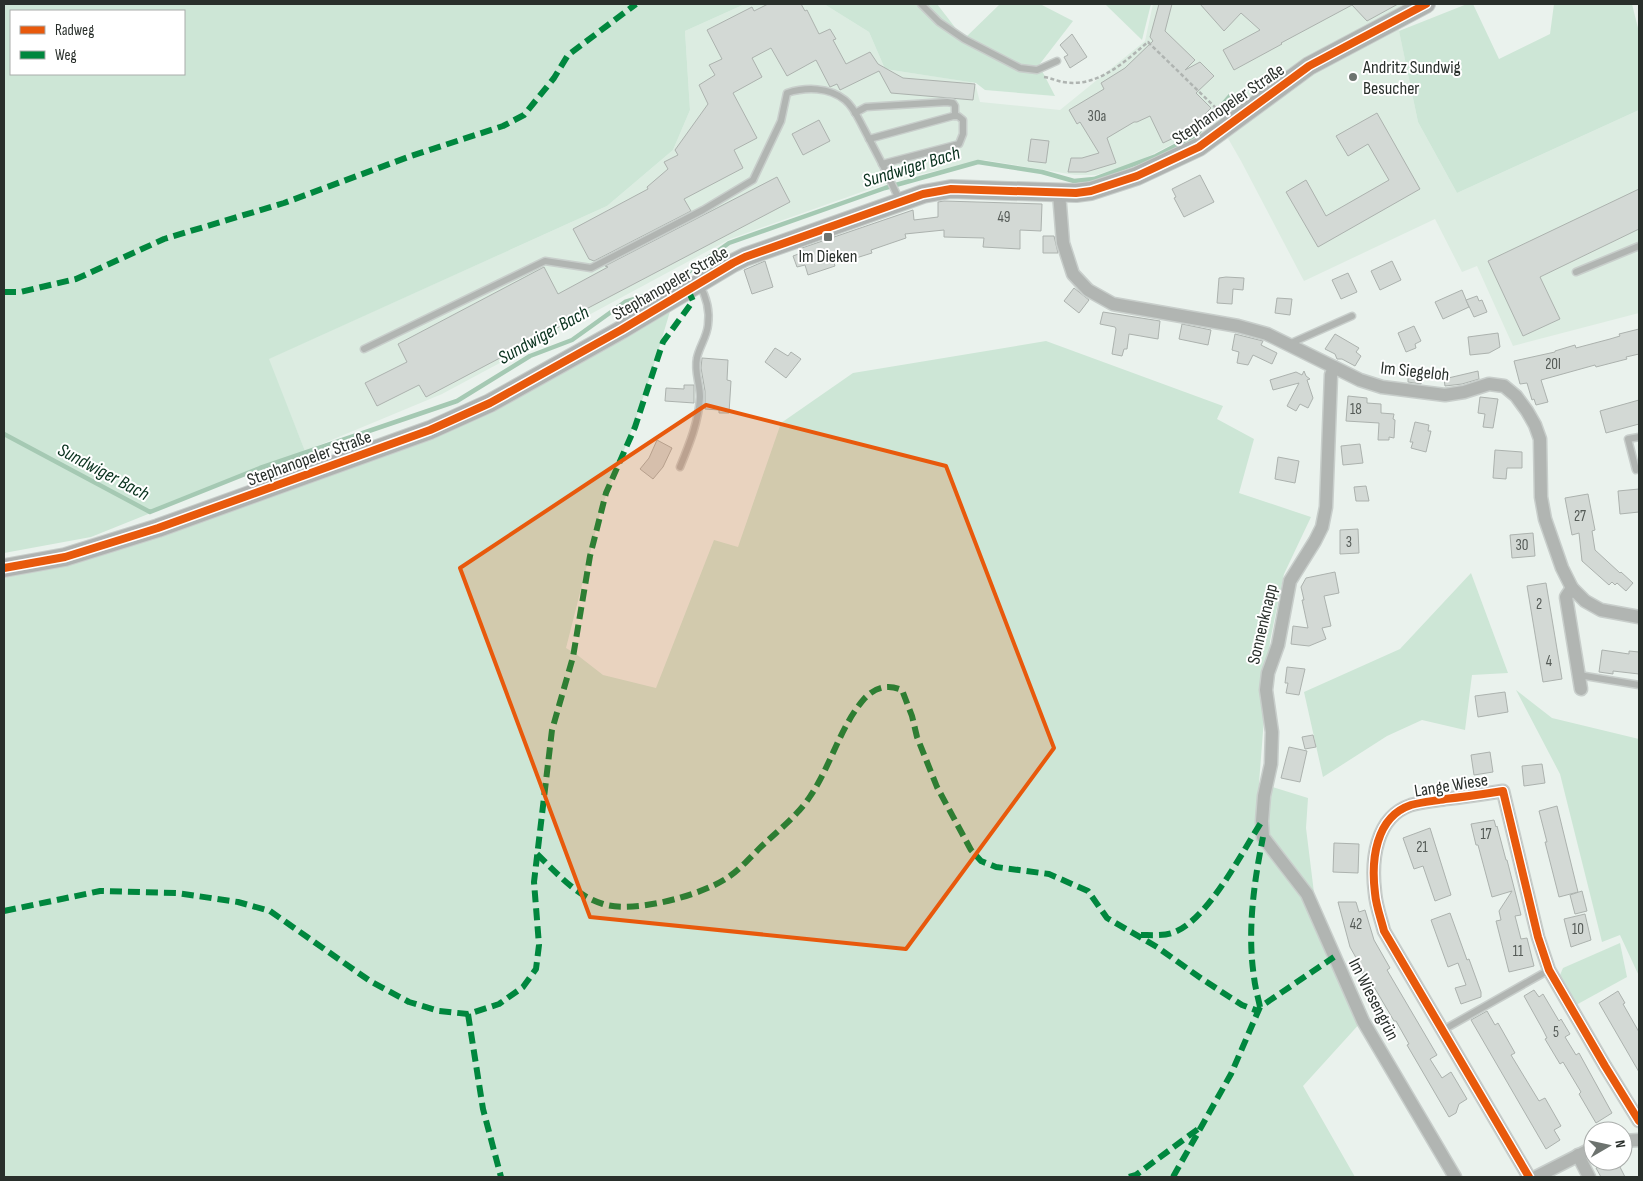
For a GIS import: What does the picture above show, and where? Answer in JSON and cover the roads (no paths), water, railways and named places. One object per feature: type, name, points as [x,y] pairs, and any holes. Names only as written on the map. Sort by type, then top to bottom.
[{"type":"street","name":"Stephanopeler Straße","points":[[4,568],[65,557],[149,531],[430,430],[490,403],[746,257],[898,197],[951,189],[1059,193],[1091,191],[1137,176],[1199,147],[1309,66],[1426,4]]},
{"type":"street","name":"Im Siegeloh","points":[[1059,193],[1063,243],[1073,274],[1088,290],[1113,304],[1238,326],[1267,334],[1360,380],[1382,387],[1445,395],[1464,392],[1489,384],[1504,386],[1516,396],[1527,411],[1540,439],[1541,497],[1545,519],[1562,568],[1572,588],[1585,601],[1601,610],[1639,617]]},
{"type":"street","name":"Sonnenknapp","points":[[1263,837],[1264,796],[1271,764],[1272,732],[1266,690],[1268,673],[1278,645],[1290,581],[1316,542],[1322,527],[1326,507],[1331,375],[1334,367]]},
{"type":"street","points":[[1572,588],[1566,597],[1582,689]]},
{"type":"street","name":"Lange Wiese","points":[[1529,1177],[1384,931],[1375,894],[1374,859],[1379,837],[1388,822],[1400,810],[1411,805],[1502,792],[1538,937],[1549,970],[1639,1121]]},
{"type":"street","name":"Im Wiesengrün","points":[[1263,837],[1306,894],[1363,1021],[1455,1177]]},
{"type":"street","points":[[1536,1177],[1583,1153]]},
{"type":"street","points":[[1578,1156],[1589,1177]]},
{"type":"lane","points":[[921,4],[939,22],[964,40],[1020,68],[1037,70],[1057,61]]},
{"type":"lane","points":[[364,348],[545,261],[591,268],[703,210],[753,180],[781,121],[787,94],[800,89],[824,90],[845,100],[869,139],[898,197]]},
{"type":"lane","points":[[855,114],[866,107],[948,102],[953,103],[955,106],[955,116]]},
{"type":"lane","points":[[869,139],[955,116],[963,120],[963,134],[959,144],[882,164]]},
{"type":"lane","points":[[1576,272],[1639,246]]},
{"type":"lane","points":[[680,467],[693,433],[698,412],[700,396],[696,375],[697,358],[708,326],[706,297],[698,283]]},
{"type":"lane","points":[[1289,344],[1352,316]]},
{"type":"lane","points":[[1639,437],[1628,439],[1636,470],[1639,469]]},
{"type":"lane","points":[[1579,675],[1639,684]]},
{"type":"lane","points":[[1443,1030],[1549,970]]},
{"type":"waterway","name":"Sundwiger Bach","points":[[4,434],[150,512],[260,468],[457,401],[530,356],[572,340],[625,302],[663,290],[729,243],[885,188],[978,162],[1042,172],[1074,181],[1094,179],[1156,156],[1196,135],[1230,96]]},
{"type":"place","name":"Andritz Sundwig Besucher","points":[[1353,77]]},
{"type":"place","name":"Im Dieken","points":[[828,237]]}]
